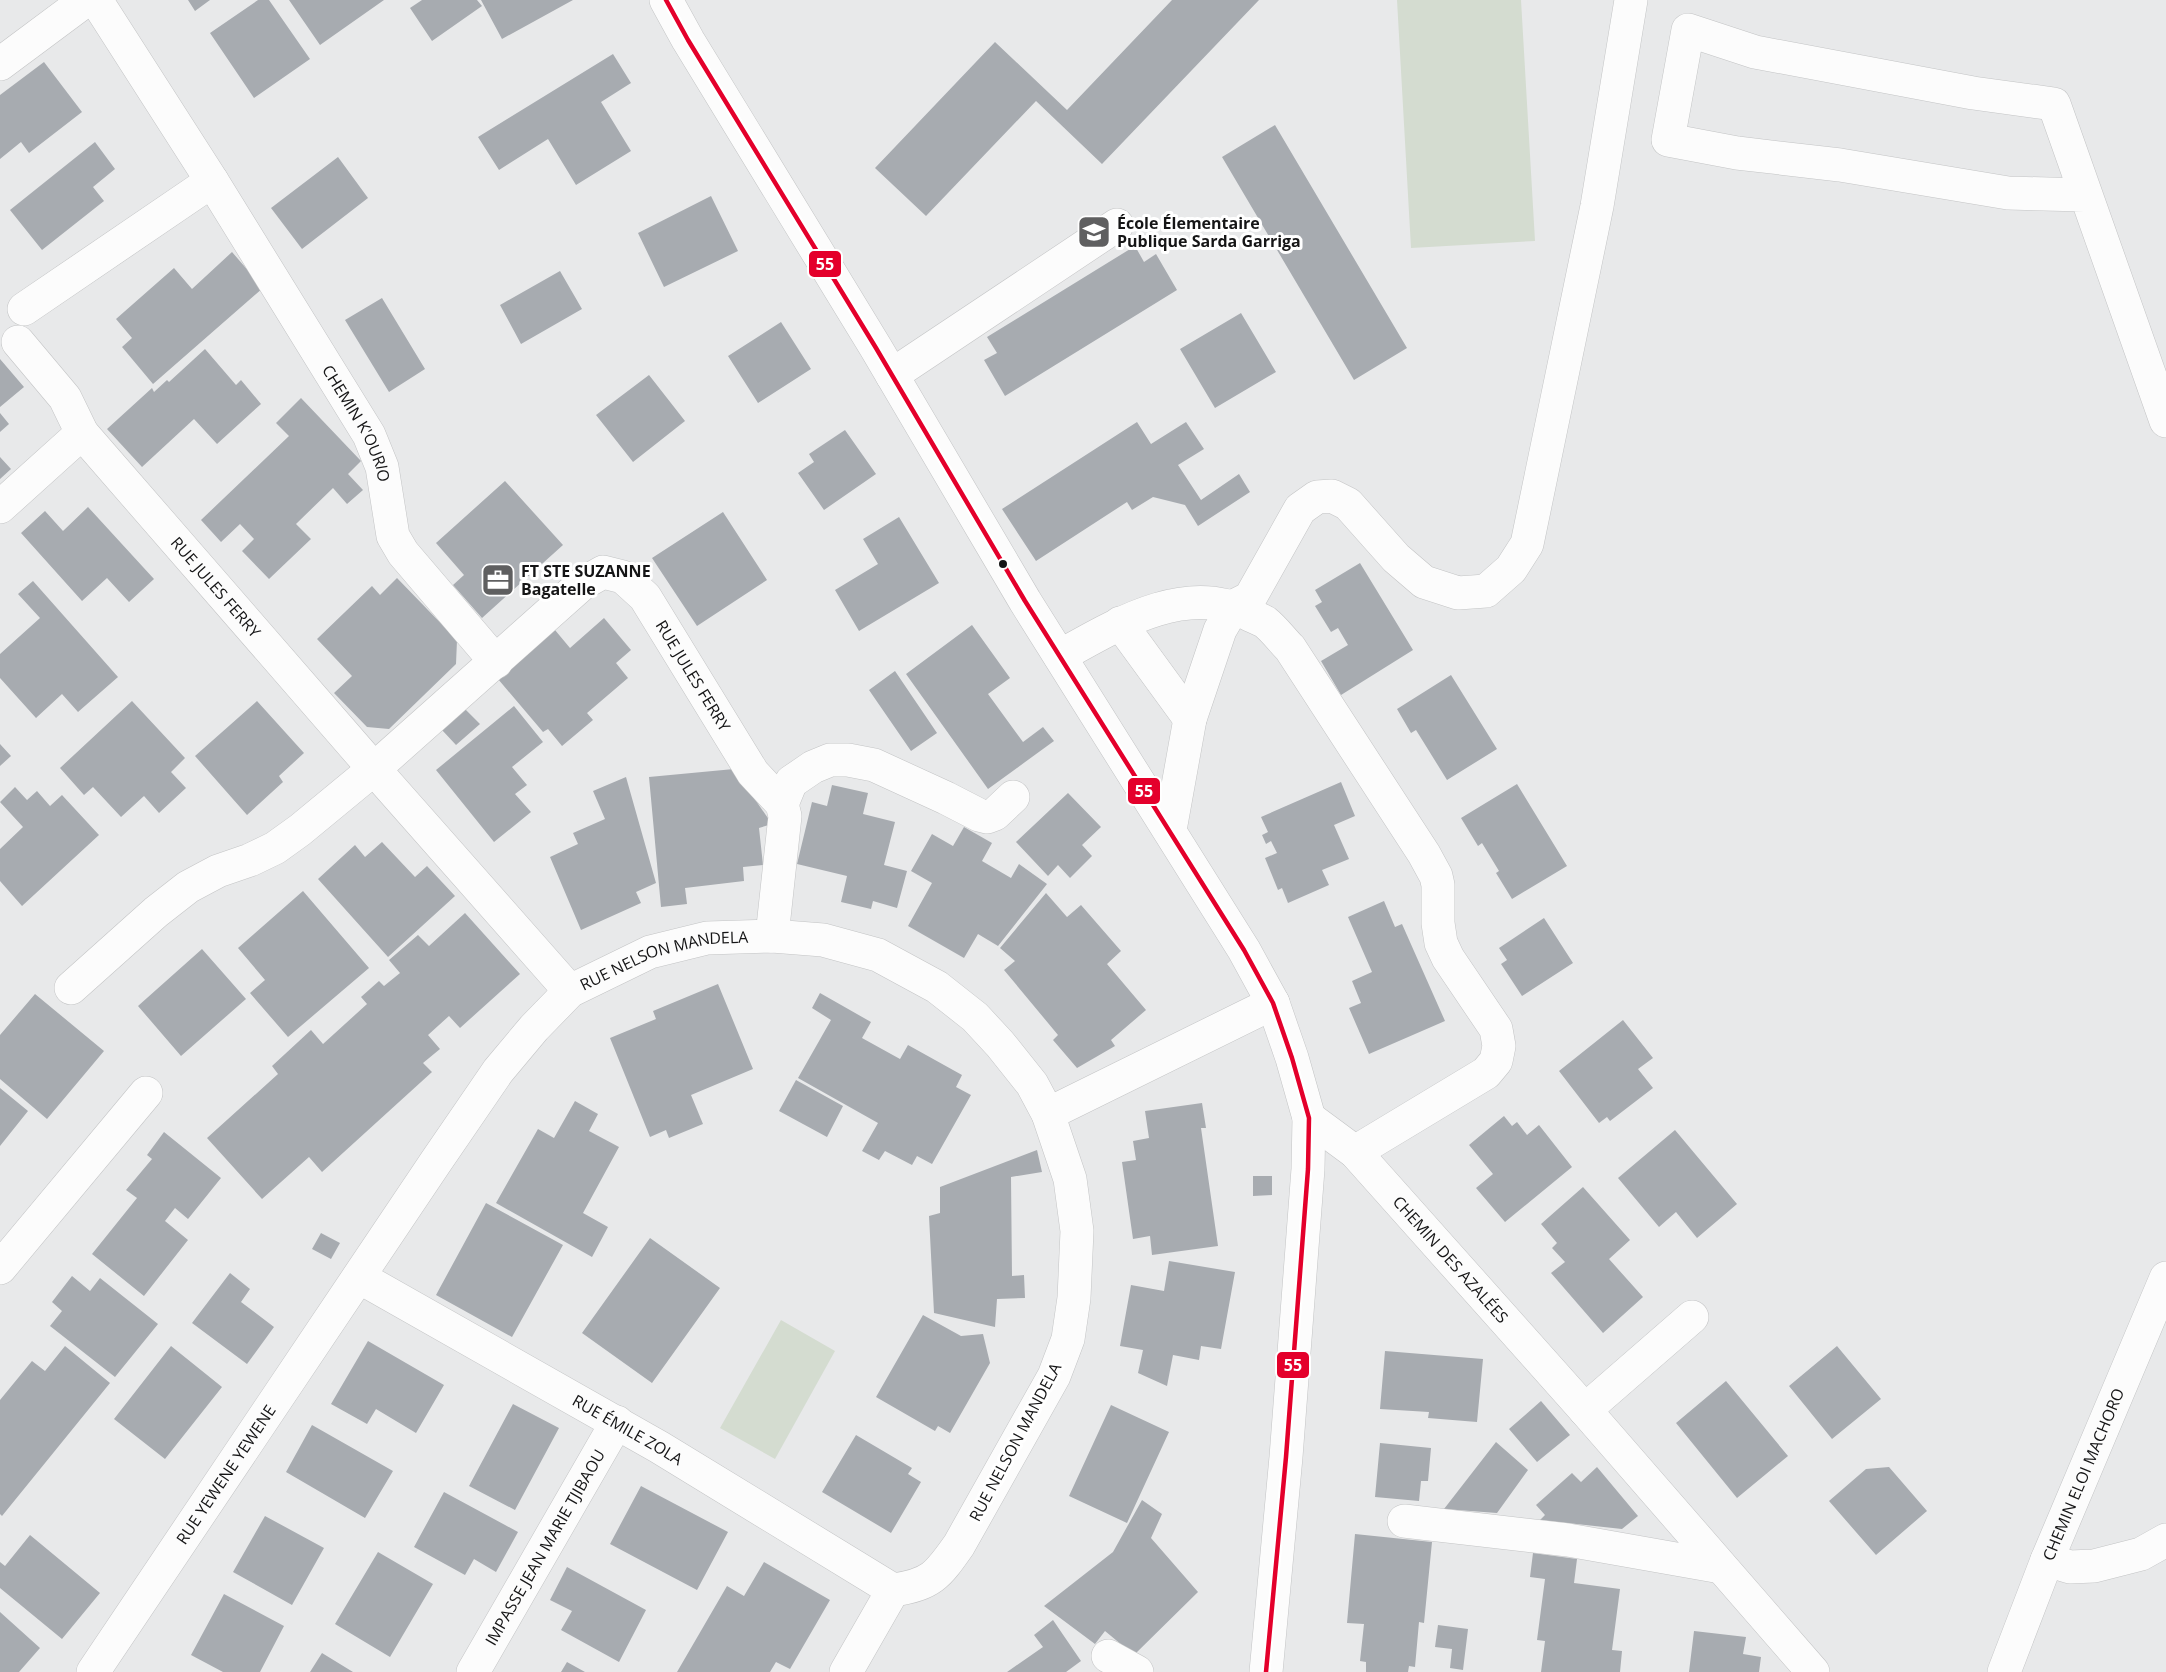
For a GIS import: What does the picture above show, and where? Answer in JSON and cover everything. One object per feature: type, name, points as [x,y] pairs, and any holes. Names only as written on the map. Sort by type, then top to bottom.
[{"type":"street","points":[[0,64],[86,0]]},
{"type":"street","name":"CHEMIN K'OURIO","points":[[96,0],[212,181],[369,435],[382,467],[393,536],[403,553],[496,662]]},
{"type":"street","points":[[666,0],[687,40],[892,375],[1025,601],[1170,830],[1244,950],[1273,1003],[1309,1118],[1308,1169],[1292,1377],[1266,1672]]},
{"type":"street","points":[[1170,830],[1190,719],[1220,630],[1234,606],[1250,598],[1300,509],[1317,497],[1332,496],[1348,504],[1396,558],[1424,582],[1458,593],[1486,591],[1511,569],[1527,544],[1597,206],[1631,0]]},
{"type":"street","points":[[2085,195],[2008,193],[1840,165],[1737,153],[1668,140],[1688,30],[1755,52],[1973,93],[2054,104],[2166,421]]},
{"type":"street","points":[[24,309],[212,181]]},
{"type":"street","points":[[892,375],[1118,225]]},
{"type":"street","name":"RUE JULES FERRY","points":[[18,342],[65,398],[82,433],[570,991]]},
{"type":"street","points":[[0,507],[82,433]]},
{"type":"street","name":"RUE JULES FERRY","points":[[71,988],[156,912],[188,887],[218,871],[275,848],[300,830],[374,769],[582,584],[603,572],[623,577],[645,597],[753,773],[782,804]]},
{"type":"street","points":[[1060,656],[1120,623],[1175,605],[1234,606],[1263,621],[1290,648],[1424,854],[1438,885],[1438,923],[1441,943],[1448,958],[1496,1029],[1499,1046],[1496,1061],[1486,1073],[1355,1152]]},
{"type":"street","points":[[1120,623],[1190,719]]},
{"type":"street","points":[[772,936],[785,816],[782,804],[792,782],[813,767],[830,760],[848,760],[874,765],[987,817],[995,814],[1013,797]]},
{"type":"street","name":"RUE NELSON MANDELA","points":[[359,1277],[498,1071],[534,1028],[570,991],[650,952],[707,938],[772,936],[823,940],[878,956],[937,987],[975,1017],[1000,1044],[1032,1084],[1048,1114],[1070,1179],[1077,1231],[1074,1298],[1068,1339],[1054,1376],[960,1545],[943,1568],[930,1580],[912,1587],[893,1590]]},
{"type":"street","points":[[1048,1114],[1273,1003]]},
{"type":"street","points":[[0,1268],[146,1093]]},
{"type":"street","name":"CHEMIN DES AZALÉES","points":[[1309,1118],[1355,1152],[1585,1410],[1813,1672]]},
{"type":"street","name":"RUE ÉMILE ZOLA","points":[[359,1277],[617,1422],[893,1590]]},
{"type":"street","name":"RUE YEWENE YEWENE","points":[[98,1670],[359,1277]]},
{"type":"street","name":"CHEMIN ELOI MACHORO","points":[[2004,1672],[2047,1560],[2166,1278]]},
{"type":"street","points":[[1585,1410],[1692,1317]]},
{"type":"street","name":"IMPASSE JEAN MARIE TJIBAOU","points":[[473,1672],[617,1422]]},
{"type":"street","points":[[1404,1521],[1568,1540],[1721,1567]]},
{"type":"street","points":[[2047,1560],[2070,1567],[2094,1566],[2141,1554],[2166,1540]]},
{"type":"street","points":[[846,1672],[893,1590]]},
{"type":"street","points":[[1108,1656],[1137,1672]]},
{"type":"shaded area","points":[[1397,0],[1521,0],[1535,241],[1411,248]]},
{"type":"shaded area","points":[[781,1320],[835,1351],[775,1459],[720,1428]]},
{"type":"building","points":[[188,0],[210,0],[195,11]]},
{"type":"building","points":[[258,0],[269,0],[310,59],[254,98],[210,33]]},
{"type":"building","points":[[289,0],[384,0],[320,45]]},
{"type":"building","points":[[422,0],[477,0],[482,6],[432,41],[410,8]]},
{"type":"building","points":[[481,0],[573,0],[502,39]]},
{"type":"building","points":[[1172,0],[1259,0],[1102,164],[1036,101],[926,216],[875,168],[995,42],[1067,110]]},
{"type":"building","points":[[613,54],[631,83],[601,102],[631,151],[576,185],[548,139],[499,170],[478,137]]},
{"type":"building","points":[[44,62],[82,112],[29,153],[21,142],[0,159],[0,95]]},
{"type":"building","points":[[1275,125],[1407,348],[1354,380],[1222,157]]},
{"type":"building","points":[[95,142],[115,169],[93,187],[104,201],[42,250],[10,210]]},
{"type":"building","points":[[338,157],[368,198],[302,249],[271,208]]},
{"type":"building","points":[[711,196],[738,251],[664,287],[638,233]]},
{"type":"building","points":[[1135,246],[1144,262],[1156,254],[1177,290],[1005,396],[984,360],[997,353],[987,337]]},
{"type":"building","points":[[232,252],[263,288],[153,384],[122,347],[132,338],[116,319],[174,268],[192,289]]},
{"type":"building","points":[[560,271],[582,309],[521,344],[500,305]]},
{"type":"building","points":[[382,298],[425,369],[389,392],[345,320]]},
{"type":"building","points":[[1241,313],[1276,372],[1215,408],[1180,349]]},
{"type":"building","points":[[781,322],[811,369],[758,403],[728,356]]},
{"type":"building","points":[[205,349],[236,385],[241,380],[261,404],[217,444],[194,419],[142,467],[107,429],[152,388],[154,392],[167,380],[169,382]]},
{"type":"building","points":[[0,359],[24,387],[0,407]]},
{"type":"building","points":[[649,375],[685,421],[633,462],[596,415]]},
{"type":"building","points":[[301,398],[361,461],[348,474],[363,490],[347,504],[333,488],[296,524],[311,539],[269,579],[242,551],[254,539],[240,524],[221,542],[201,520],[289,436],[276,423]]},
{"type":"building","points":[[0,413],[9,424],[0,432]]},
{"type":"building","points":[[1137,422],[1151,444],[1186,422],[1204,449],[1178,465],[1201,500],[1239,474],[1250,492],[1198,526],[1185,505],[1153,497],[1132,510],[1127,502],[1036,561],[1002,509]]},
{"type":"building","points":[[845,430],[876,474],[824,510],[798,473],[814,462],[809,454]]},
{"type":"building","points":[[0,457],[11,469],[0,479]]},
{"type":"building","points":[[505,481],[563,545],[482,618],[453,585],[464,575],[436,543]]},
{"type":"building","points":[[88,507],[154,579],[129,602],[107,578],[82,601],[21,533],[45,511],[63,531]]},
{"type":"building","points":[[723,512],[767,580],[697,626],[652,558]]},
{"type":"building","points":[[899,517],[939,583],[859,631],[835,590],[878,564],[863,539]]},
{"type":"building","points":[[1360,563],[1413,650],[1341,695],[1321,661],[1348,645],[1338,628],[1331,632],[1315,606],[1322,602],[1315,590]]},
{"type":"building","points":[[397,578],[457,640],[456,664],[389,729],[367,727],[334,693],[352,676],[317,639],[372,586],[380,595]]},
{"type":"building","points":[[33,581],[118,677],[78,712],[62,694],[36,718],[0,678],[0,654],[40,618],[18,594]]},
{"type":"building","points":[[604,618],[631,650],[616,663],[628,678],[587,713],[593,720],[562,746],[548,729],[543,732],[498,679],[555,630],[570,648]]},
{"type":"building","points":[[972,625],[1010,678],[988,694],[1023,742],[1043,727],[1054,741],[988,789],[906,674]]},
{"type":"building","points":[[895,671],[937,733],[911,751],[869,690]]},
{"type":"building","points":[[1451,675],[1497,749],[1447,780],[1416,730],[1411,733],[1397,709]]},
{"type":"building","points":[[132,701],[185,758],[171,772],[186,788],[159,813],[144,796],[121,817],[93,787],[84,795],[60,768]]},
{"type":"building","points":[[257,701],[304,753],[279,776],[283,782],[247,815],[195,756]]},
{"type":"building","points":[[514,706],[543,742],[512,767],[527,785],[515,794],[531,812],[494,842],[436,770]]},
{"type":"building","points":[[465,709],[480,724],[456,745],[442,730]]},
{"type":"building","points":[[0,744],[11,756],[0,766]]},
{"type":"building","points":[[734,769],[772,824],[759,828],[763,865],[743,867],[744,881],[685,888],[687,904],[661,907],[649,777]]},
{"type":"building","points":[[626,777],[656,883],[636,892],[641,903],[581,930],[550,857],[578,844],[573,833],[605,819],[593,791]]},
{"type":"building","points":[[1341,782],[1355,816],[1334,825],[1349,859],[1322,870],[1329,885],[1288,903],[1282,888],[1278,890],[1265,858],[1277,853],[1271,841],[1266,844],[1262,835],[1268,832],[1261,817]]},
{"type":"building","points":[[1517,784],[1567,866],[1512,899],[1496,873],[1499,871],[1482,843],[1478,846],[1461,818]]},
{"type":"building","points":[[832,785],[868,793],[863,814],[895,822],[884,865],[907,871],[897,908],[873,901],[871,909],[841,902],[847,876],[797,864],[812,802],[827,806]]},
{"type":"building","points":[[15,787],[27,800],[37,791],[50,806],[62,795],[99,835],[22,906],[0,881],[0,849],[23,827],[0,802]]},
{"type":"building","points":[[1068,793],[1101,827],[1082,845],[1092,856],[1070,878],[1058,865],[1048,876],[1016,842]]},
{"type":"building","points":[[964,827],[992,843],[982,861],[1011,878],[1019,864],[1047,884],[998,946],[978,934],[964,958],[908,926],[932,883],[911,871],[932,834],[953,846]]},
{"type":"building","points":[[382,842],[415,877],[427,866],[455,896],[388,957],[318,879],[355,845],[365,857]]},
{"type":"building","points":[[303,891],[369,968],[288,1037],[250,993],[265,980],[238,948]]},
{"type":"building","points":[[1046,893],[1067,917],[1081,905],[1121,951],[1107,964],[1146,1010],[1111,1040],[1115,1046],[1077,1068],[1053,1040],[1058,1035],[1004,970],[1015,961],[1000,948]]},
{"type":"building","points":[[1384,901],[1395,927],[1402,924],[1445,1021],[1369,1054],[1349,1008],[1361,1003],[1352,981],[1372,972],[1348,917]]},
{"type":"building","points":[[465,913],[520,974],[460,1028],[449,1016],[428,1035],[440,1049],[423,1063],[432,1072],[322,1172],[309,1157],[262,1199],[207,1138],[278,1074],[272,1066],[311,1030],[323,1044],[367,1004],[361,997],[379,981],[384,986],[400,973],[389,960],[418,935],[429,946]]},
{"type":"building","points":[[1544,918],[1573,963],[1522,996],[1501,964],[1507,960],[1499,948]]},
{"type":"building","points":[[202,949],[246,999],[181,1056],[138,1006]]},
{"type":"building","points":[[718,984],[753,1069],[691,1095],[703,1124],[669,1138],[666,1130],[650,1137],[610,1038],[656,1019],[653,1011]]},
{"type":"building","points":[[820,993],[871,1022],[862,1038],[900,1059],[908,1045],[962,1075],[956,1087],[971,1095],[932,1164],[917,1156],[912,1165],[885,1151],[879,1160],[862,1151],[878,1123],[798,1078],[831,1020],[812,1008]]},
{"type":"building","points":[[35,994],[104,1051],[47,1119],[0,1079],[0,1035]]},
{"type":"building","points":[[1623,1020],[1653,1058],[1638,1069],[1653,1088],[1610,1121],[1607,1117],[1599,1123],[1559,1071]]},
{"type":"building","points":[[796,1080],[843,1106],[827,1137],[779,1111]]},
{"type":"building","points":[[0,1088],[28,1111],[0,1146]]},
{"type":"building","points":[[575,1101],[598,1114],[589,1131],[619,1147],[583,1213],[608,1227],[592,1257],[496,1203],[538,1129],[554,1138]]},
{"type":"building","points":[[1202,1103],[1206,1128],[1201,1128],[1218,1246],[1152,1255],[1150,1236],[1133,1239],[1122,1162],[1136,1160],[1133,1141],[1149,1138],[1145,1111]]},
{"type":"building","points":[[1504,1116],[1512,1126],[1517,1122],[1527,1135],[1539,1125],[1572,1167],[1505,1222],[1476,1188],[1493,1174],[1469,1145]]},
{"type":"building","points":[[1675,1130],[1737,1204],[1697,1238],[1676,1212],[1659,1227],[1618,1178]]},
{"type":"building","points":[[164,1132],[221,1178],[188,1219],[175,1208],[165,1221],[188,1240],[144,1296],[92,1254],[137,1198],[126,1190],[152,1159],[147,1155]]},
{"type":"building","points":[[1037,1150],[1042,1172],[1011,1177],[1012,1276],[1024,1275],[1025,1298],[997,1299],[995,1327],[934,1313],[929,1216],[940,1213],[940,1187]]},
{"type":"building","points":[[1253,1176],[1272,1176],[1272,1195],[1253,1196]]},
{"type":"building","points":[[1583,1187],[1630,1240],[1609,1259],[1643,1297],[1603,1333],[1551,1273],[1565,1262],[1552,1248],[1557,1243],[1541,1224]]},
{"type":"building","points":[[486,1203],[563,1245],[512,1337],[436,1295]]},
{"type":"building","points":[[321,1233],[340,1243],[331,1259],[312,1249]]},
{"type":"building","points":[[650,1238],[720,1288],[652,1383],[582,1333]]},
{"type":"building","points":[[1169,1261],[1235,1272],[1221,1349],[1201,1346],[1199,1360],[1173,1355],[1167,1386],[1138,1373],[1143,1350],[1120,1346],[1131,1285],[1164,1291]]},
{"type":"building","points":[[230,1273],[250,1289],[241,1302],[274,1327],[247,1364],[192,1323]]},
{"type":"building","points":[[72,1276],[90,1291],[100,1278],[158,1324],[115,1377],[50,1326],[62,1311],[52,1302]]},
{"type":"building","points":[[923,1315],[961,1336],[983,1334],[990,1363],[950,1433],[938,1426],[935,1431],[876,1397]]},
{"type":"building","points":[[368,1341],[444,1385],[416,1433],[376,1409],[367,1424],[331,1404]]},
{"type":"building","points":[[65,1346],[110,1383],[2,1516],[0,1514],[0,1400],[32,1361],[45,1371]]},
{"type":"building","points":[[171,1346],[222,1387],[165,1459],[114,1419]]},
{"type":"building","points":[[1837,1346],[1881,1399],[1832,1439],[1789,1386]]},
{"type":"building","points":[[1385,1351],[1483,1359],[1477,1422],[1428,1418],[1429,1412],[1380,1409]]},
{"type":"building","points":[[1726,1381],[1788,1456],[1737,1498],[1676,1423]]},
{"type":"building","points":[[1541,1401],[1570,1435],[1537,1462],[1509,1429]]},
{"type":"building","points":[[513,1404],[559,1428],[515,1510],[469,1486]]},
{"type":"building","points":[[1111,1405],[1169,1432],[1127,1523],[1069,1496]]},
{"type":"building","points":[[312,1425],[393,1471],[365,1518],[286,1472]]},
{"type":"building","points":[[856,1435],[912,1468],[908,1474],[921,1482],[891,1533],[822,1492]]},
{"type":"building","points":[[1496,1442],[1528,1470],[1497,1513],[1444,1509]]},
{"type":"building","points":[[1380,1443],[1431,1448],[1428,1481],[1421,1481],[1419,1501],[1375,1497]]},
{"type":"building","points":[[1597,1467],[1638,1516],[1622,1529],[1540,1520],[1545,1515],[1536,1505],[1572,1473],[1581,1482]]},
{"type":"building","points":[[1889,1467],[1927,1511],[1876,1555],[1829,1501],[1866,1469]]},
{"type":"building","points":[[641,1486],[728,1532],[697,1590],[610,1544]]},
{"type":"building","points":[[444,1492],[518,1532],[496,1572],[474,1559],[465,1575],[414,1547]]},
{"type":"building","points":[[1142,1500],[1162,1514],[1151,1538],[1198,1592],[1134,1655],[1105,1631],[1095,1644],[1044,1606],[1113,1552]]},
{"type":"building","points":[[265,1516],[324,1548],[292,1605],[233,1572]]},
{"type":"building","points":[[1355,1534],[1432,1542],[1424,1623],[1419,1622],[1415,1667],[1409,1666],[1408,1672],[1366,1672],[1366,1662],[1360,1661],[1364,1624],[1347,1623]]},
{"type":"building","points":[[30,1535],[100,1593],[62,1639],[0,1588],[0,1562],[5,1566]]},
{"type":"building","points":[[378,1552],[433,1584],[390,1657],[335,1624]]},
{"type":"building","points":[[1533,1553],[1577,1559],[1574,1583],[1620,1589],[1612,1650],[1622,1651],[1620,1672],[1541,1672],[1545,1641],[1537,1640],[1545,1579],[1530,1577]]},
{"type":"building","points":[[764,1562],[830,1600],[790,1669],[776,1662],[770,1672],[677,1672],[727,1586],[744,1596]]},
{"type":"building","points":[[567,1567],[646,1610],[619,1662],[561,1630],[572,1611],[550,1600]]},
{"type":"building","points":[[224,1594],[284,1626],[260,1672],[223,1672],[191,1655]]},
{"type":"building","points":[[0,1612],[40,1648],[19,1672],[0,1672]]},
{"type":"building","points":[[1053,1620],[1081,1661],[1066,1672],[1007,1672],[1043,1647],[1034,1635]]},
{"type":"building","points":[[1438,1625],[1468,1629],[1463,1670],[1450,1668],[1452,1649],[1435,1647]]},
{"type":"building","points":[[1694,1631],[1746,1637],[1743,1654],[1761,1657],[1759,1672],[1689,1672]]},
{"type":"building","points":[[322,1653],[353,1672],[310,1672]]},
{"type":"building","points":[[567,1662],[585,1672],[561,1672]]},
{"type":"transit line","name":"55","points":[[666,0],[688,40],[876,348],[1025,601],[1244,950],[1273,1003],[1309,1118],[1308,1169],[1286,1457],[1266,1672]]},
{"type":"place","name":"École Élementaire Publique Sarda Garriga","points":[[1094,232]]},
{"type":"place","name":"FT STE SUZANNE Bagatelle","points":[[498,580]]}]
